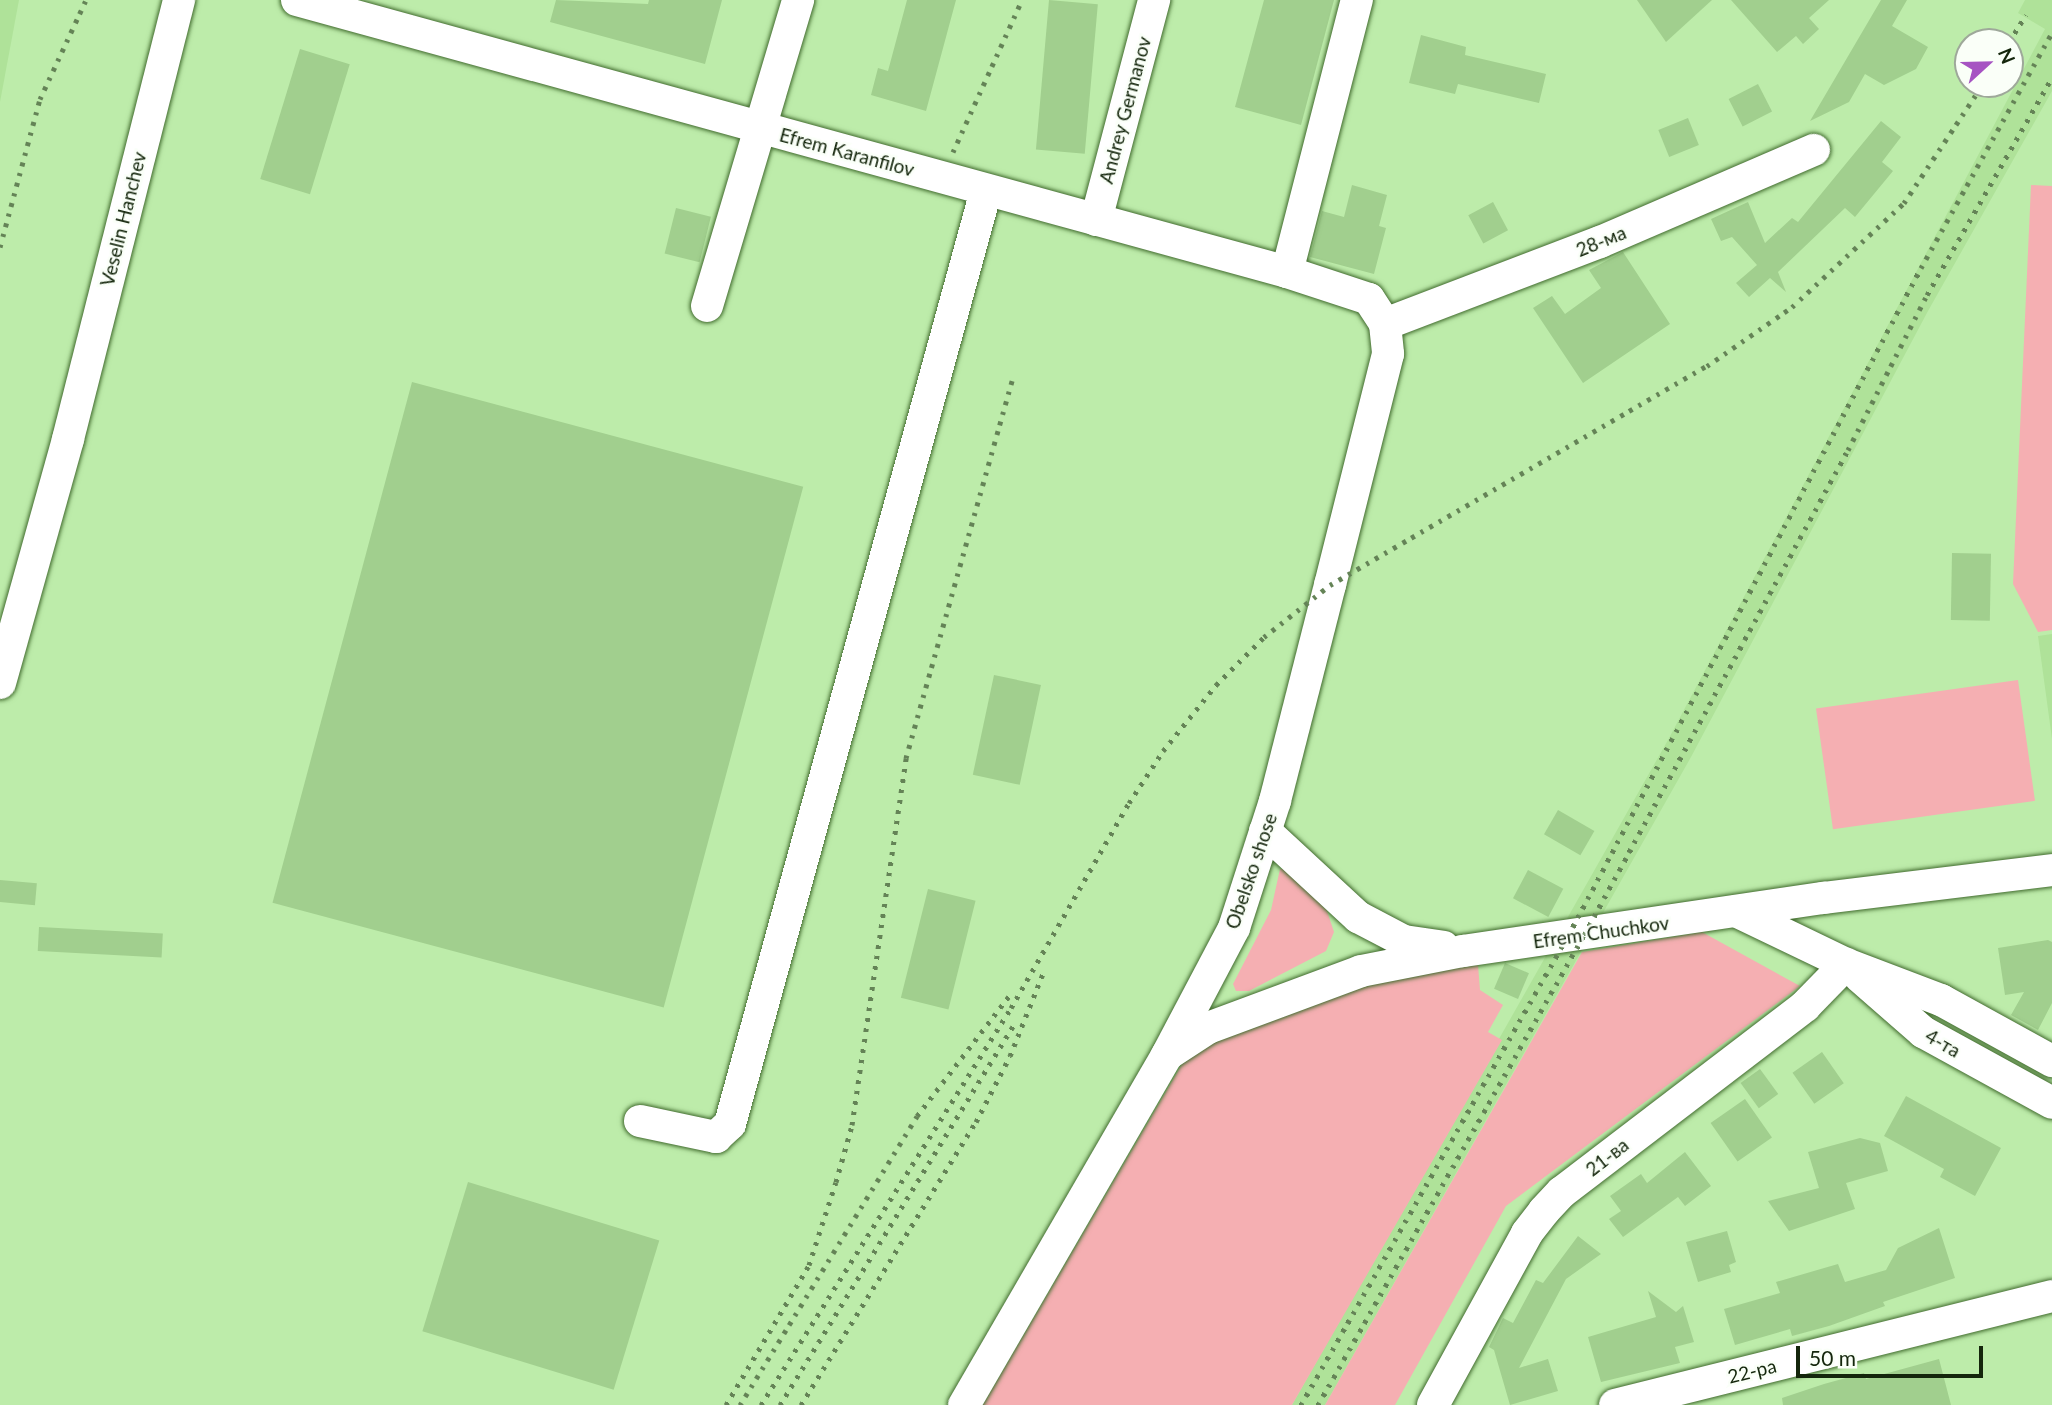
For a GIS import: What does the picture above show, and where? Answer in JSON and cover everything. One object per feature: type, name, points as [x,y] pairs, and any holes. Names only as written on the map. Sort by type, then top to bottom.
[{"type":"street","name":"Veselin Hanchev","points":[[0,683],[68,439],[179,0]]},
{"type":"street","name":"Efrem Karanfilov","points":[[297,0],[451,39],[761,129],[1287,272],[1368,299],[1385,324]]},
{"type":"street","points":[[707,306],[798,0]]},
{"type":"street","name":"Andrey Germanov","points":[[1096,220],[1154,0]]},
{"type":"street","points":[[1287,272],[1357,0]]},
{"type":"street","name":"28-ма","points":[[1385,324],[1600,242],[1814,150]]},
{"type":"street","points":[[640,1121],[716,1137],[730,1124],[986,191]]},
{"type":"street","name":"Obelsko shose","points":[[964,1405],[1167,1055],[1234,928],[1265,831],[1388,354],[1385,324]]},
{"type":"street","points":[[1265,831],[1358,916],[1404,941],[1463,951]]},
{"type":"street","name":"Efrem Chuchkov","points":[[1167,1055],[1208,1028],[1361,971],[1463,951],[1736,911],[2052,870]]},
{"type":"street","name":"4-та","points":[[1736,911],[1846,964],[1941,1000],[2052,1061]]},
{"type":"street","name":"4-та","points":[[1846,964],[1923,1032],[2052,1103]]},
{"type":"street","name":"21-ва","points":[[1433,1405],[1527,1233],[1544,1211],[1562,1192],[1805,1006],[1846,964]]},
{"type":"street","name":"22-ра","points":[[1615,1405],[2052,1296]]},
{"type":"shaded area","points":[[0,0],[19,0],[0,102]]},
{"type":"shaded area","points":[[2025,0],[2052,0],[2052,91],[1928,311],[1691,757],[1325,1405],[1292,1405],[1668,740],[2008,98],[2024,98],[2024,69],[2045,29],[2018,13]]},
{"type":"shaded area","points":[[2031,185],[2052,186],[2052,630],[2038,632],[2013,584]]},
{"type":"shaded area","points":[[2052,634],[2052,739],[2038,636]]},
{"type":"shaded area","points":[[2018,680],[2035,801],[1833,829],[1816,708]]},
{"type":"shaded area","points":[[1280,869],[1290,869],[1327,911],[1334,932],[1326,951],[1249,991],[1236,991],[1233,984],[1271,910]]},
{"type":"shaded area","points":[[1702,932],[1800,986],[1506,1206],[1395,1405],[1325,1405],[1582,952]]},
{"type":"shaded area","points":[[1478,965],[1480,990],[1503,1005],[1488,1032],[1502,1040],[1292,1405],[983,1405],[1182,1064],[1223,1034],[1391,975]]},
{"type":"building","points":[[556,0],[648,4],[649,0],[722,0],[705,64],[550,22]]},
{"type":"building","points":[[907,0],[956,0],[926,111],[871,95],[878,68],[888,71]]},
{"type":"building","points":[[1049,0],[1098,4],[1085,154],[1036,149]]},
{"type":"building","points":[[1264,0],[1334,0],[1301,125],[1235,107]]},
{"type":"building","points":[[1637,0],[1712,0],[1666,42]]},
{"type":"building","points":[[1731,0],[1829,0],[1809,18],[1819,29],[1803,44],[1796,36],[1777,52]]},
{"type":"building","points":[[1881,0],[1907,0],[1892,26],[1928,47],[1916,69],[1884,85],[1865,74],[1849,102],[1810,121]]},
{"type":"building","points":[[1421,35],[1466,47],[1465,55],[1546,74],[1539,103],[1458,84],[1455,94],[1409,83]]},
{"type":"building","points":[[300,49],[350,64],[310,194],[260,179]]},
{"type":"building","points":[[1758,84],[1772,112],[1743,127],[1729,99]]},
{"type":"building","points":[[1688,118],[1699,145],[1669,157],[1658,130]]},
{"type":"building","points":[[1881,121],[1901,137],[1882,162],[1893,171],[1855,217],[1845,208],[1778,272],[1786,292],[1770,278],[1749,297],[1736,283],[1757,265],[1732,237],[1721,241],[1711,219],[1748,202],[1765,243],[1792,218],[1798,222]]},
{"type":"building","points":[[1352,185],[1387,195],[1379,226],[1386,228],[1374,274],[1310,257],[1322,211],[1344,217]]},
{"type":"building","points":[[1493,202],[1508,230],[1483,243],[1468,215]]},
{"type":"building","points":[[676,208],[711,217],[700,262],[665,254]]},
{"type":"building","points":[[1623,252],[1670,324],[1583,383],[1533,308],[1552,296],[1565,314],[1601,288],[1589,270]]},
{"type":"building","points":[[412,382],[803,487],[664,1007],[272,903]]},
{"type":"building","points":[[1952,553],[1991,554],[1990,621],[1951,620]]},
{"type":"building","points":[[994,675],[1041,685],[1020,785],[973,775]]},
{"type":"building","points":[[1558,810],[1594,831],[1580,855],[1544,834]]},
{"type":"building","points":[[1528,870],[1563,889],[1548,917],[1513,898]]},
{"type":"building","points":[[0,880],[37,883],[35,905],[0,902]]},
{"type":"building","points":[[928,889],[976,901],[948,1010],[901,998]]},
{"type":"building","points":[[39,927],[163,933],[162,957],[38,951]]},
{"type":"building","points":[[2048,940],[2052,942],[2052,1003],[2038,1030],[2011,1015],[2024,992],[2005,995],[1998,948]]},
{"type":"building","points":[[1505,963],[1529,973],[1518,999],[1494,989]]},
{"type":"building","points":[[1822,1052],[1844,1083],[1814,1104],[1793,1073]]},
{"type":"building","points":[[1760,1069],[1778,1094],[1759,1108],[1741,1083]]},
{"type":"building","points":[[1906,1096],[2001,1148],[1975,1196],[1940,1177],[1944,1169],[1884,1136]]},
{"type":"building","points":[[1745,1099],[1772,1138],[1738,1162],[1711,1123]]},
{"type":"building","points":[[1860,1138],[1880,1143],[1888,1171],[1846,1183],[1855,1209],[1789,1231],[1768,1201],[1819,1188],[1808,1152]]},
{"type":"building","points":[[1685,1152],[1711,1186],[1685,1206],[1678,1197],[1623,1237],[1609,1219],[1621,1211],[1610,1196],[1641,1174],[1647,1183]]},
{"type":"building","points":[[468,1182],[659,1240],[614,1390],[422,1331]]},
{"type":"building","points":[[1939,1228],[1955,1278],[1883,1302],[1885,1306],[1829,1326],[1792,1336],[1790,1329],[1735,1345],[1724,1309],[1780,1293],[1776,1282],[1838,1264],[1845,1282],[1886,1270],[1898,1248]]},
{"type":"building","points":[[1727,1231],[1736,1262],[1729,1265],[1731,1272],[1698,1282],[1686,1242]]},
{"type":"building","points":[[1578,1236],[1601,1254],[1566,1279],[1519,1368],[1548,1359],[1558,1391],[1510,1405],[1494,1350],[1489,1347],[1503,1318],[1513,1323],[1536,1280],[1543,1283]]},
{"type":"building","points":[[1648,1291],[1676,1312],[1683,1306],[1694,1342],[1675,1347],[1680,1363],[1601,1382],[1588,1337],[1656,1317]]},
{"type":"building","points":[[1939,1359],[1951,1405],[1783,1405],[1782,1398],[1824,1384],[1864,1373],[1866,1379]]},
{"type":"railway","points":[[0,247],[40,99],[86,0]]},
{"type":"railway","points":[[953,152],[1022,0]]},
{"type":"railway","points":[[2018,28],[2026,15]]},
{"type":"railway","points":[[1301,1405],[1568,936],[1921,268],[2052,33]]},
{"type":"railway","points":[[1318,1405],[1584,935],[1848,450],[1927,295],[2052,78]]},
{"type":"railway","points":[[761,1405],[1011,1008],[1129,803],[1163,751],[1216,685],[1264,637],[1330,585],[1707,366],[1792,307],[1904,203],[1974,98]]},
{"type":"railway","points":[[726,1405],[809,1265],[852,1125],[906,758],[1014,375]]},
{"type":"railway","points":[[801,1405],[976,1122],[1010,1056],[1044,971]]},
{"type":"railway","points":[[740,1405],[917,1116],[1012,992]]},
{"type":"railway","points":[[780,1405],[1014,1025]]}]
